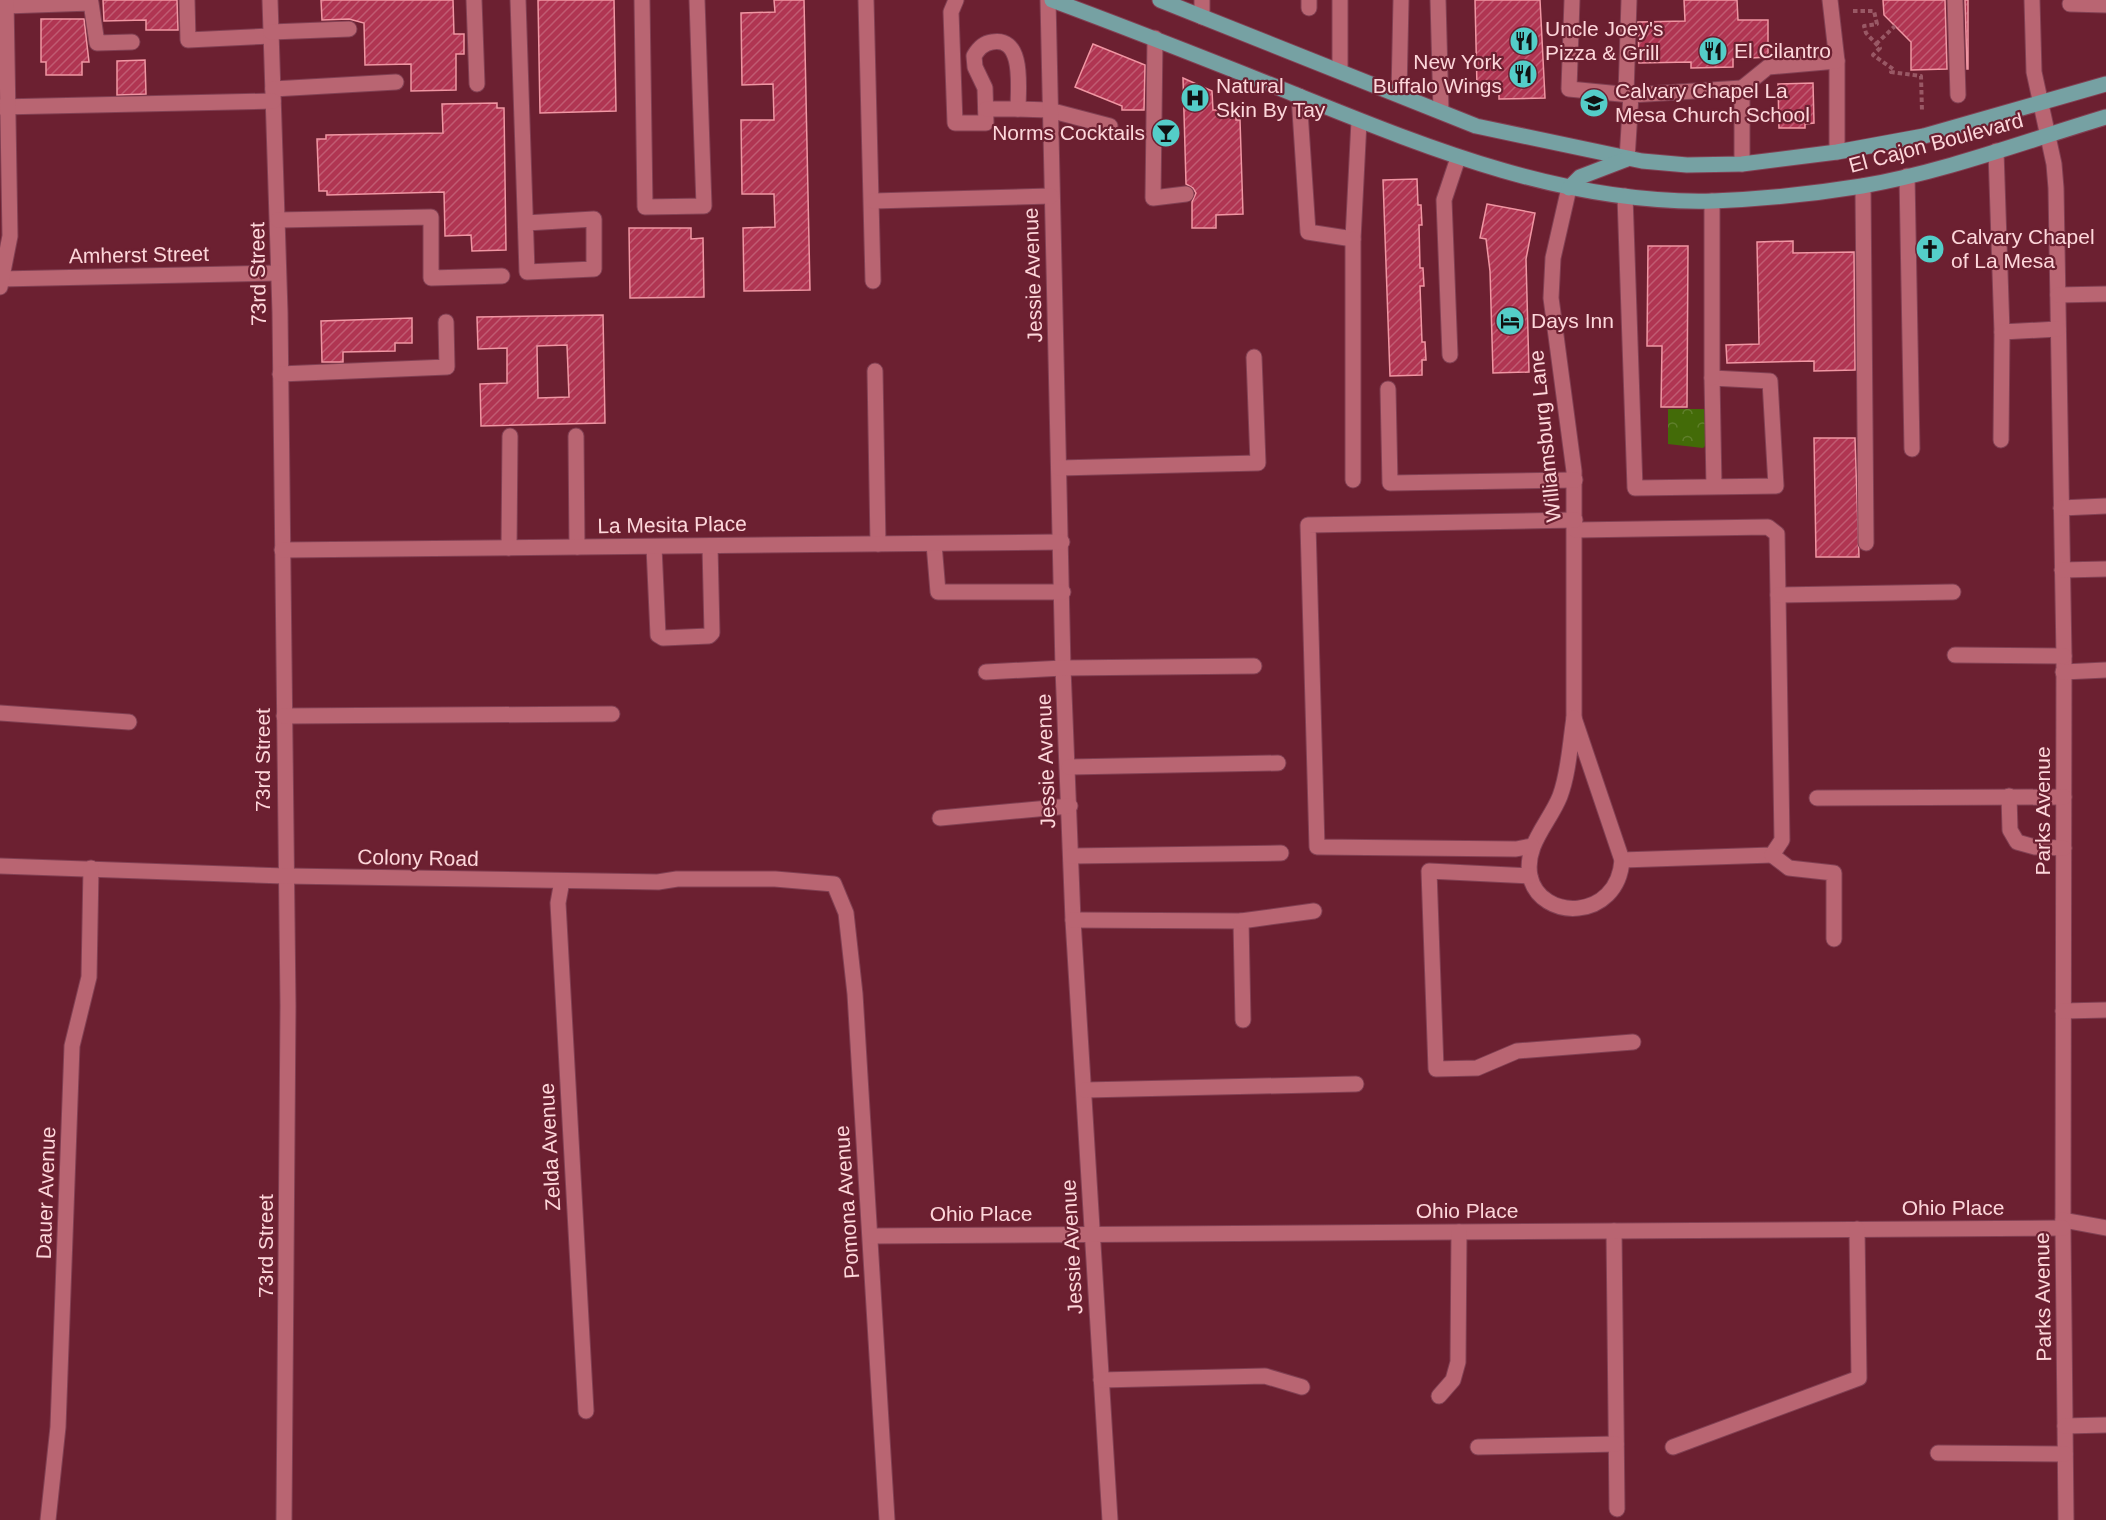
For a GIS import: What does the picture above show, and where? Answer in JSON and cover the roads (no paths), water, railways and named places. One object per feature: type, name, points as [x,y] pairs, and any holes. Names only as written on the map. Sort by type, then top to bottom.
[{"type":"main road","name":"El Cajon Boulevard","points":[[1050,0],[1155,38],[1359,121],[1458,158],[1569,188],[1625,196],[1712,201],[1784,196],[1863,186],[1996,151],[2106,117]]},
{"type":"main road","name":"El Cajon Boulevard","points":[[1160,0],[1476,126],[1627,159],[1687,165],[1742,164],[1837,152],[1924,136],[2106,84]]},
{"type":"main road","points":[[1569,188],[1580,177],[1627,159]]},
{"type":"street","points":[[187,0],[189,40],[349,29]]},
{"type":"street","name":"73rd Street","points":[[270,0],[278,220],[288,1086],[284,1520]]},
{"type":"street","points":[[474,0],[477,84]]},
{"type":"street","points":[[518,0],[527,272],[594,269],[594,219],[526,223]]},
{"type":"street","points":[[642,0],[645,207],[704,206],[697,0]]},
{"type":"street","points":[[866,0],[873,201],[873,281]]},
{"type":"street","points":[[956,0],[951,12],[955,123],[986,123],[986,88],[975,67],[974,56],[984,45],[998,42],[1011,48],[1016,56],[1018,109]]},
{"type":"street","name":"Jessie Avenue","points":[[1050,0],[1049,110],[1073,920],[1110,1520]]},
{"type":"street","points":[[1202,0],[1202,17]]},
{"type":"street","points":[[1340,0],[1340,70]]},
{"type":"street","points":[[1399,94],[1401,0]]},
{"type":"street","points":[[1438,0],[1441,111]]},
{"type":"street","points":[[1572,0],[1569,89],[1629,94],[1742,88],[1768,67],[1837,61]]},
{"type":"street","points":[[1627,159],[1629,0]]},
{"type":"street","points":[[1830,0],[1837,61],[1837,152]]},
{"type":"street","points":[[1954,0],[1958,95]]},
{"type":"street","name":"Parks Avenue","points":[[2032,0],[2034,72],[2048,135],[2056,188],[2064,656],[2063,1224],[2066,1520]]},
{"type":"street","points":[[1,281],[10,236],[4,49],[6,3],[91,3],[97,43],[132,42]]},
{"type":"street","points":[[2070,4],[2106,5]]},
{"type":"street","points":[[1155,38],[1153,198],[1186,194]]},
{"type":"street","points":[[5,107],[273,95],[396,82]]},
{"type":"street","points":[[1742,88],[1742,164]]},
{"type":"street","points":[[1299,96],[1308,232],[1353,239]]},
{"type":"street","points":[[986,109],[1049,110],[1110,126]]},
{"type":"street","points":[[1353,480],[1353,239],[1359,121]]},
{"type":"street","points":[[1996,151],[2002,332],[2001,440]]},
{"type":"street","points":[[1450,355],[1444,200],[1458,158]]},
{"type":"street","points":[[1907,176],[1912,449]]},
{"type":"street","points":[[1863,186],[1866,543]]},
{"type":"street","name":"Williamsburg Lane","points":[[1530,876],[1532,846],[1560,795],[1574,718],[1575,480],[1551,298],[1553,258],[1569,188]]},
{"type":"street","points":[[873,201],[1052,196]]},
{"type":"street","points":[[1625,196],[1635,488],[1776,486],[1770,381],[1712,378]]},
{"type":"street","points":[[1712,201],[1714,487]]},
{"type":"street","points":[[278,220],[430,217],[431,278],[502,276]]},
{"type":"street","name":"Amherst Street","points":[[1,281],[278,273]]},
{"type":"street","points":[[2058,295],[2106,294]]},
{"type":"street","points":[[280,374],[447,367],[446,322]]},
{"type":"street","points":[[2002,332],[2058,329]]},
{"type":"street","points":[[1059,468],[1258,463],[1254,357]]},
{"type":"street","points":[[875,371],[878,544]]},
{"type":"street","points":[[1388,389],[1390,483],[1575,480]]},
{"type":"street","points":[[508,548],[510,435]]},
{"type":"street","points":[[576,435],[576,547]]},
{"type":"street","points":[[2061,508],[2106,506]]},
{"type":"street","points":[[1532,846],[1516,849],[1317,847],[1308,525],[1768,528],[1777,534],[1782,840],[1772,855]]},
{"type":"street","name":"La Mesita Place","points":[[282,550],[1062,542]]},
{"type":"street","points":[[934,544],[938,592],[1063,592]]},
{"type":"street","points":[[654,547],[658,635],[663,638],[709,636],[712,633],[710,546]]},
{"type":"street","points":[[2062,570],[2106,569]]},
{"type":"street","points":[[1778,595],[1953,592]]},
{"type":"street","points":[[1955,655],[2064,656]]},
{"type":"street","points":[[986,672],[1064,668],[1254,666]]},
{"type":"street","points":[[2063,672],[2106,670]]},
{"type":"street","points":[[0,713],[129,722]]},
{"type":"street","points":[[284,716],[612,714]]},
{"type":"street","name":"Williamsburg Lane","points":[[1574,718],[1622,860]]},
{"type":"street","points":[[1069,766],[1278,763]]},
{"type":"street","points":[[2009,796],[2010,830],[2017,842],[2026,846],[2064,848]]},
{"type":"street","points":[[1817,798],[2064,796]]},
{"type":"street","points":[[940,818],[1070,806]]},
{"type":"street","points":[[1071,856],[1281,853]]},
{"type":"street","points":[[1633,1042],[1518,1051],[1477,1068],[1436,1069],[1430,871],[1530,876],[1535,886],[1552,902],[1563,907],[1585,908],[1596,904],[1612,891],[1618,881],[1622,860],[1772,855],[1788,868],[1834,873],[1834,939]]},
{"type":"street","name":"Colony Road","points":[[0,867],[91,868],[285,876],[562,881],[775,879],[834,884]]},
{"type":"street","name":"Dauer Avenue","points":[[48,1520],[58,1427],[72,1046],[89,976],[91,868]]},
{"type":"street","name":"Zelda Avenue","points":[[562,881],[558,903],[586,1411]]},
{"type":"street","name":"Pomona Avenue","points":[[834,884],[846,913],[854,984],[887,1520]]},
{"type":"street","points":[[1073,920],[1241,921],[1314,911]]},
{"type":"street","points":[[1241,921],[1243,1020]]},
{"type":"street","points":[[2063,1011],[2106,1010]]},
{"type":"street","points":[[1085,1090],[1356,1084]]},
{"type":"street","name":"Ohio Place","points":[[871,1236],[1857,1229],[2063,1224],[2106,1228]]},
{"type":"street","points":[[1673,1447],[1859,1378],[1857,1229]]},
{"type":"street","points":[[1614,1231],[1617,1509]]},
{"type":"street","points":[[1439,1396],[1453,1380],[1458,1362],[1459,1232]]},
{"type":"street","points":[[1101,1380],[1265,1376],[1302,1387]]},
{"type":"street","points":[[2065,1426],[2106,1425]]},
{"type":"street","points":[[1478,1447],[1616,1444]]},
{"type":"street","points":[[1938,1453],[2065,1454]]},
{"type":"place","name":"Uncle Joey's Pizza & Grill","points":[[1524,41]]},
{"type":"place","name":"El Cilantro","points":[[1713,51]]},
{"type":"place","name":"New York Buffalo Wings","points":[[1523,74]]},
{"type":"place","name":"Natural Skin By Tay","points":[[1195,98]]},
{"type":"place","name":"Calvary Chapel La Mesa Church School","points":[[1594,103]]},
{"type":"place","name":"Norms Cocktails","points":[[1166,133]]},
{"type":"place","name":"Calvary Chapel of La Mesa","points":[[1930,249]]},
{"type":"place","name":"Days Inn","points":[[1510,321]]}]
